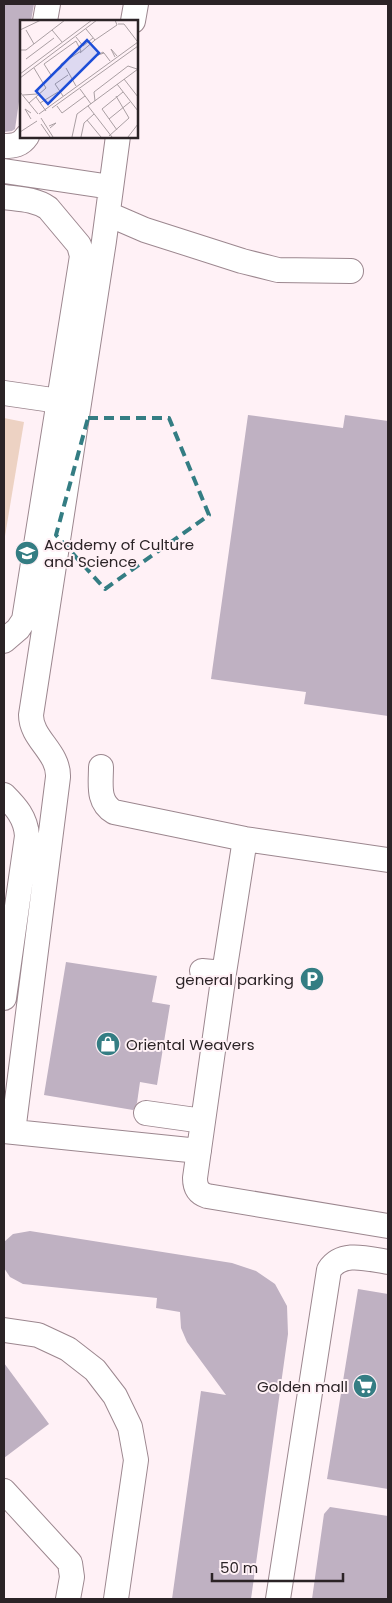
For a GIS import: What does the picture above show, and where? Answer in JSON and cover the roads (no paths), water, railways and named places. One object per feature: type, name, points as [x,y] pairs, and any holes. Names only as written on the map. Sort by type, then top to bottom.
[{"type":"lane","points":[[45,20],[48,4]]},
{"type":"lane","points":[[133,20],[136,4]]},
{"type":"lane","points":[[4,146],[16,146],[25,138]]},
{"type":"lane","points":[[118,138],[108,214],[31,715],[32,726],[57,764],[58,777],[8,1132],[199,1151]]},
{"type":"lane","points":[[4,171],[111,186]]},
{"type":"lane","points":[[4,196],[41,203],[54,214],[81,250],[81,262],[24,620],[18,629],[4,641]]},
{"type":"lane","points":[[108,214],[145,230],[242,262],[278,270],[351,271]]},
{"type":"lane","points":[[4,393],[59,401]]},
{"type":"lane","points":[[101,767],[102,798],[105,805],[114,812],[245,839],[388,860]]},
{"type":"lane","points":[[4,795],[19,811],[26,827],[27,836],[4,998]]},
{"type":"lane","points":[[245,839],[213,972],[203,1121],[195,1183],[198,1192],[202,1195],[388,1226]]},
{"type":"lane","points":[[146,1113],[203,1121]]},
{"type":"lane","points":[[278,1599],[329,1270],[337,1260],[351,1257],[388,1262]]},
{"type":"lane","points":[[4,1330],[38,1335],[68,1349],[100,1376],[115,1396],[130,1426],[136,1460],[116,1599]]},
{"type":"lane","points":[[4,1491],[66,1558],[72,1571],[68,1599]]},
{"type":"place","name":"Academy of Culture and Science","points":[[27,553]]},
{"type":"place","name":"general parking","points":[[312,979]]},
{"type":"place","name":"Oriental Weavers","points":[[108,1044]]},
{"type":"place","name":"Golden mall","points":[[365,1386]]}]
